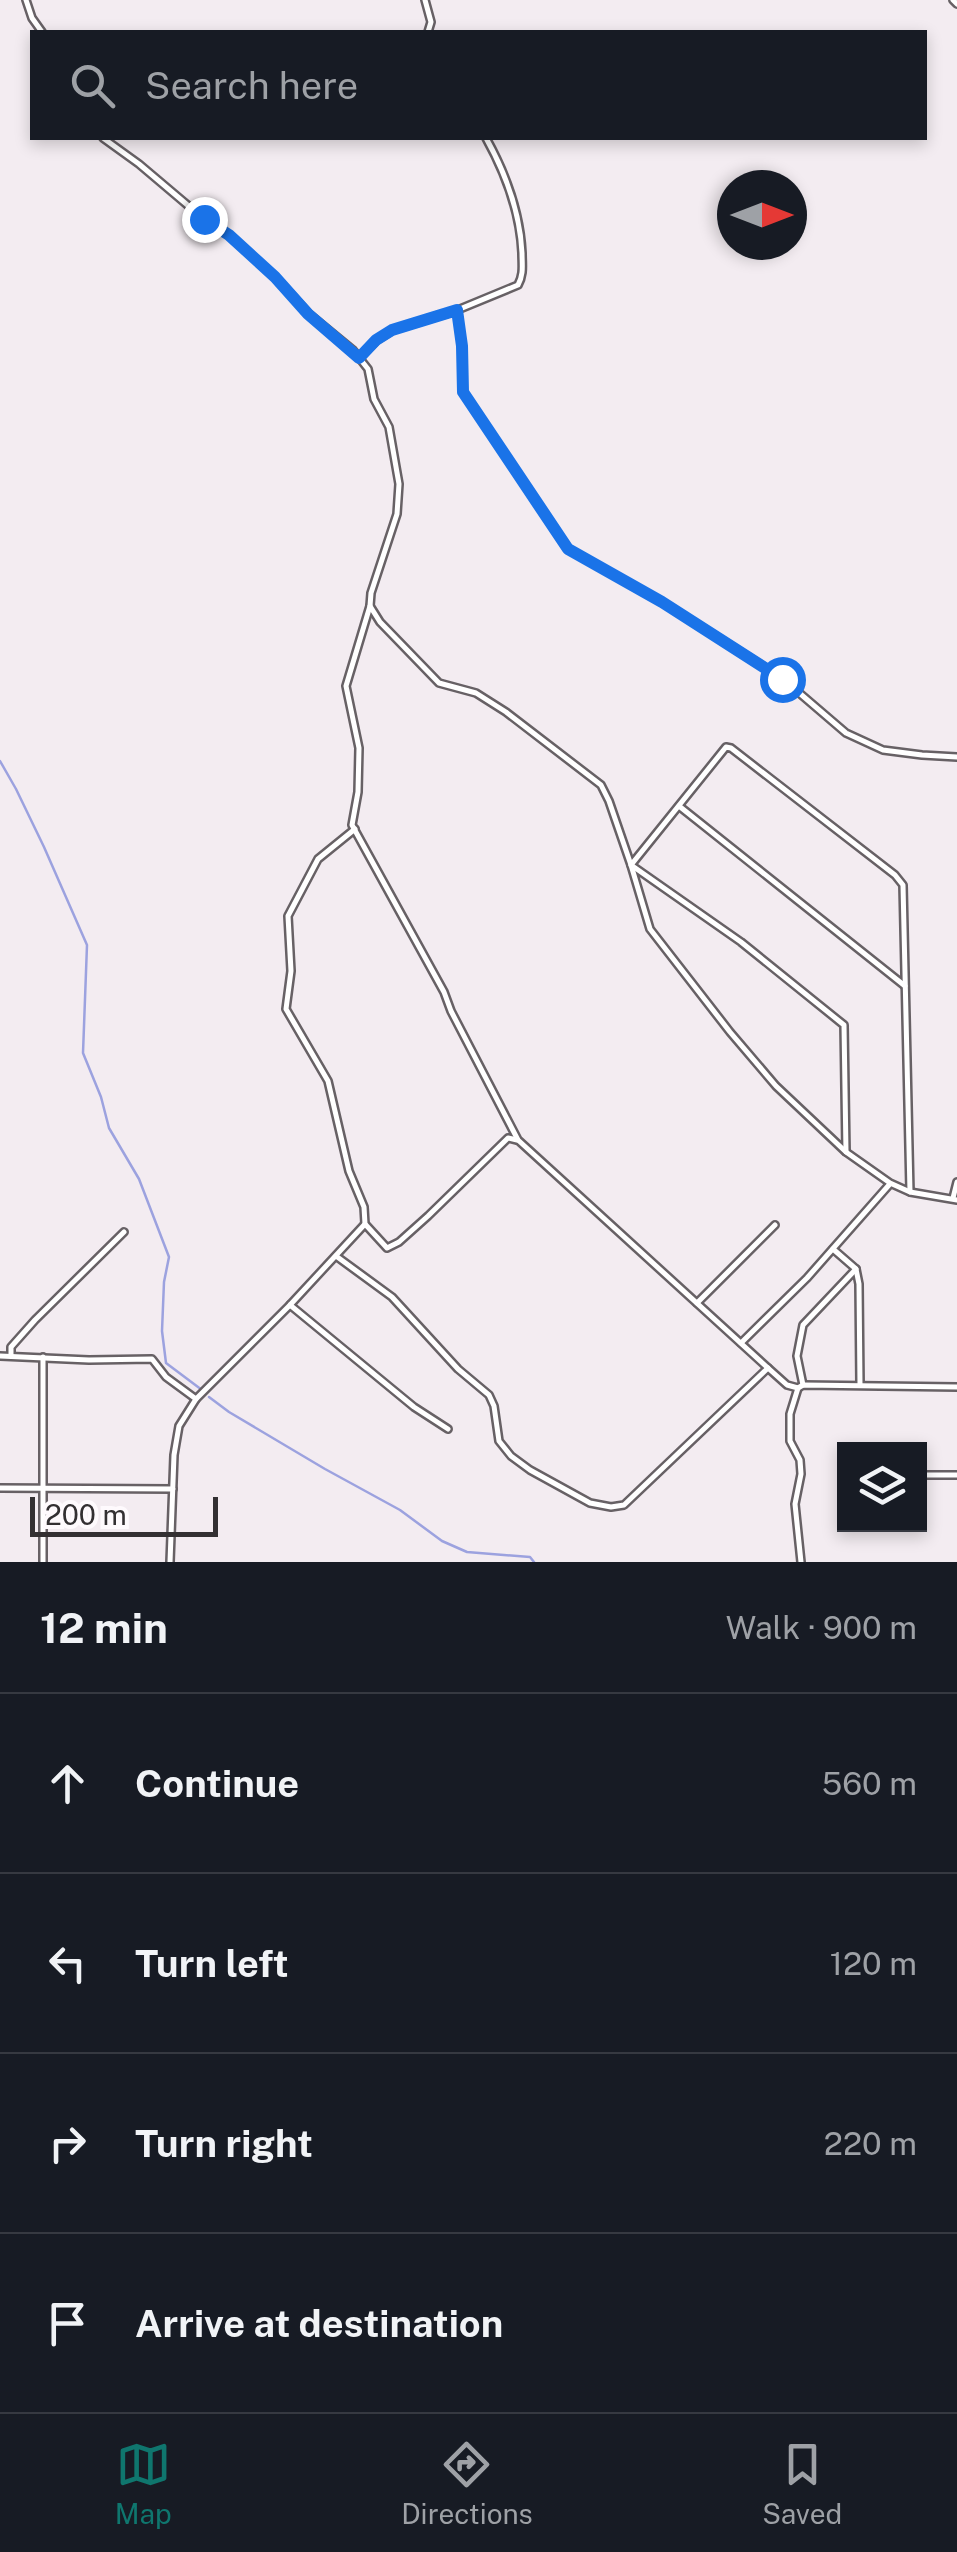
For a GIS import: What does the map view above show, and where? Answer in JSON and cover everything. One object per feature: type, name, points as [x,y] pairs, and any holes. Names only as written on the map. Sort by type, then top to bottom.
[{"type":"street","points":[[26,0],[41,30]]},
{"type":"street","points":[[425,0],[431,22],[429,30]]},
{"type":"street","points":[[106,140],[229,235],[368,368],[374,399],[389,427],[399,484],[397,514],[346,686],[359,748],[352,826],[444,992],[518,1140],[787,1384],[957,1387]]},
{"type":"street","points":[[359,358],[392,330],[457,310],[518,285],[523,276],[517,208],[501,164],[487,140]]},
{"type":"street","points":[[457,310],[463,392],[568,549],[662,602],[782,679],[846,733],[883,750],[957,757]]},
{"type":"street","points":[[370,606],[380,622],[440,683],[476,693],[506,712],[600,785],[632,865],[650,929],[776,1086],[846,1152],[890,1184],[955,1200],[957,1182]]},
{"type":"street","points":[[632,865],[728,747],[895,875],[903,885],[910,1192]]},
{"type":"street","points":[[679,806],[905,986]]},
{"type":"street","points":[[354,829],[318,859],[288,916],[292,971],[286,1009],[328,1082],[366,1224],[388,1248],[399,1242],[508,1138],[518,1140]]},
{"type":"street","points":[[632,865],[741,942],[844,1026],[846,1152]]},
{"type":"street","points":[[742,1343],[890,1184]]},
{"type":"street","points":[[170,1562],[174,1455],[179,1426],[196,1399],[366,1224]]},
{"type":"street","points":[[697,1303],[775,1225]]},
{"type":"street","points":[[10,1356],[11,1348],[35,1320],[124,1232]]},
{"type":"street","points":[[833,1249],[856,1268],[860,1386]]},
{"type":"street","points":[[336,1256],[392,1296],[458,1369],[489,1395],[499,1441],[511,1456],[590,1502],[611,1507],[624,1505],[768,1368]]},
{"type":"street","points":[[801,1562],[796,1504],[802,1474],[790,1441],[790,1414],[801,1386],[797,1356],[803,1325],[856,1268]]},
{"type":"street","points":[[290,1305],[414,1407],[448,1429]]},
{"type":"street","points":[[0,1356],[152,1359],[166,1376],[196,1399]]},
{"type":"street","points":[[42,1562],[43,1357]]},
{"type":"street","points":[[927,1475],[957,1475]]},
{"type":"street","points":[[0,1488],[173,1488]]},
{"type":"waterway","points":[[0,761],[44,847],[87,945],[83,1053],[109,1128],[139,1179],[169,1257],[162,1331],[166,1363],[202,1390]]},
{"type":"waterway","points":[[209,1397],[400,1510],[442,1541],[467,1552],[530,1557],[534,1562]]},
{"type":"route","points":[[204,219],[229,235],[308,314],[359,358],[392,330],[457,310],[463,392],[568,549],[662,602],[782,679]]}]
